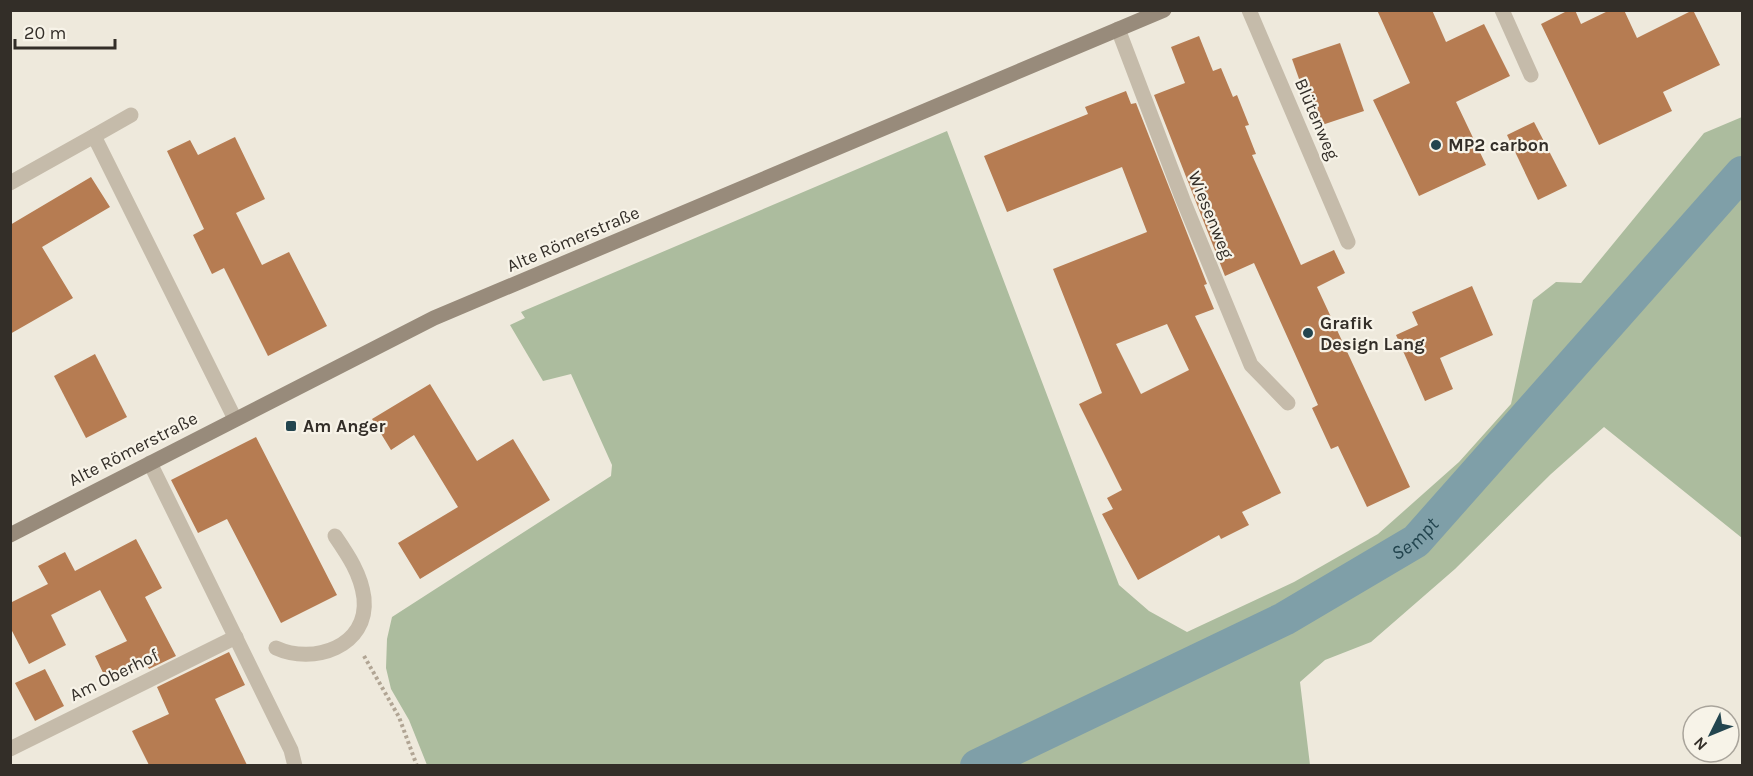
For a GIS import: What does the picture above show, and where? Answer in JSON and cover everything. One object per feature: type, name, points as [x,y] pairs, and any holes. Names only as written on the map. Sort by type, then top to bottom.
[{"type":"main road","name":"Alte Römerstraße","points":[[10,535],[434,318],[1164,10]]},
{"type":"street","name":"Blütenweg","points":[[1249,10],[1348,242]]},
{"type":"street","points":[[1502,10],[1531,75]]},
{"type":"street","name":"Wiesenweg","points":[[1118,29],[1183,200],[1251,365],[1288,403]]},
{"type":"street","points":[[10,183],[131,115]]},
{"type":"street","points":[[94,136],[235,419]]},
{"type":"street","points":[[150,463],[291,750],[295,765]]},
{"type":"street","points":[[276,648],[291,655],[317,656],[334,650],[353,634],[362,620],[364,600],[361,581],[335,536]]},
{"type":"street","name":"Am Oberhof","points":[[10,749],[236,637]]},
{"type":"path","points":[[353,634],[399,717],[417,765]]},
{"type":"green space","points":[[1742,117],[1742,538],[1604,427],[1551,474],[1455,569],[1371,642],[1325,660],[1300,682],[1310,765],[427,765],[409,720],[391,689],[386,668],[387,639],[392,617],[611,476],[612,465],[571,374],[543,381],[510,325],[525,318],[521,312],[947,131],[1119,585],[1149,611],[1187,632],[1294,582],[1378,534],[1459,462],[1511,404],[1533,300],[1556,282],[1581,283],[1704,133]]},
{"type":"building","points":[[1377,10],[1432,10],[1446,42],[1484,24],[1510,76],[1456,102],[1486,165],[1419,196],[1373,100],[1410,83]]},
{"type":"building","points":[[1569,10],[1575,10],[1581,24],[1610,10],[1624,10],[1637,38],[1693,10],[1720,65],[1663,92],[1672,111],[1599,145],[1541,24]]},
{"type":"building","points":[[1199,36],[1213,71],[1221,68],[1233,97],[1237,95],[1249,125],[1245,126],[1256,154],[1252,155],[1301,265],[1334,250],[1345,273],[1317,287],[1410,487],[1367,507],[1338,446],[1331,449],[1312,408],[1318,405],[1254,263],[1225,276],[1154,95],[1185,83],[1171,47]]},
{"type":"building","points":[[1340,43],[1364,111],[1316,127],[1292,59]]},
{"type":"building","points":[[1126,91],[1131,104],[1136,103],[1207,284],[1204,285],[1214,309],[1195,316],[1281,493],[1242,512],[1249,525],[1221,539],[1219,535],[1138,580],[1102,514],[1113,509],[1107,498],[1122,490],[1079,404],[1102,393],[1053,269],[1147,232],[1122,167],[1007,212],[984,156],[1088,114],[1085,107]],"holes":[[[1167,324],[1189,370],[1141,394],[1116,344]]]},
{"type":"building","points":[[1534,122],[1567,186],[1538,200],[1507,135]]},
{"type":"building","points":[[235,137],[265,199],[236,213],[262,265],[289,252],[327,326],[268,356],[224,268],[212,274],[193,235],[204,229],[167,151],[190,140],[198,155]]},
{"type":"building","points":[[91,177],[110,207],[42,247],[73,298],[10,334],[10,225]]},
{"type":"building","points":[[1472,286],[1493,335],[1440,358],[1453,389],[1425,401],[1396,335],[1418,325],[1412,312]]},
{"type":"building","points":[[95,354],[127,417],[86,438],[54,376]]},
{"type":"building","points":[[430,384],[477,461],[513,439],[550,500],[420,579],[398,543],[458,507],[414,435],[391,450],[372,419]]},
{"type":"building","points":[[256,437],[337,595],[281,623],[227,519],[198,533],[171,480]]},
{"type":"building","points":[[136,539],[162,588],[145,597],[176,656],[149,669],[145,662],[107,681],[95,656],[127,641],[100,590],[51,615],[66,645],[29,664],[10,627],[10,603],[48,584],[38,566],[65,552],[75,571]]},
{"type":"building","points":[[229,652],[245,685],[215,699],[247,765],[149,765],[132,731],[169,714],[157,687]]},
{"type":"building","points":[[45,669],[64,706],[35,721],[15,683]]},
{"type":"waterway","name":"Sempt","points":[[977,766],[1284,619],[1416,541],[1742,173]]},
{"type":"place","name":"MP2 carbon","points":[[1436,145]]},
{"type":"place","name":"Grafik Design Lang","points":[[1308,333]]},
{"type":"place","name":"Am Anger","points":[[291,426]]}]
